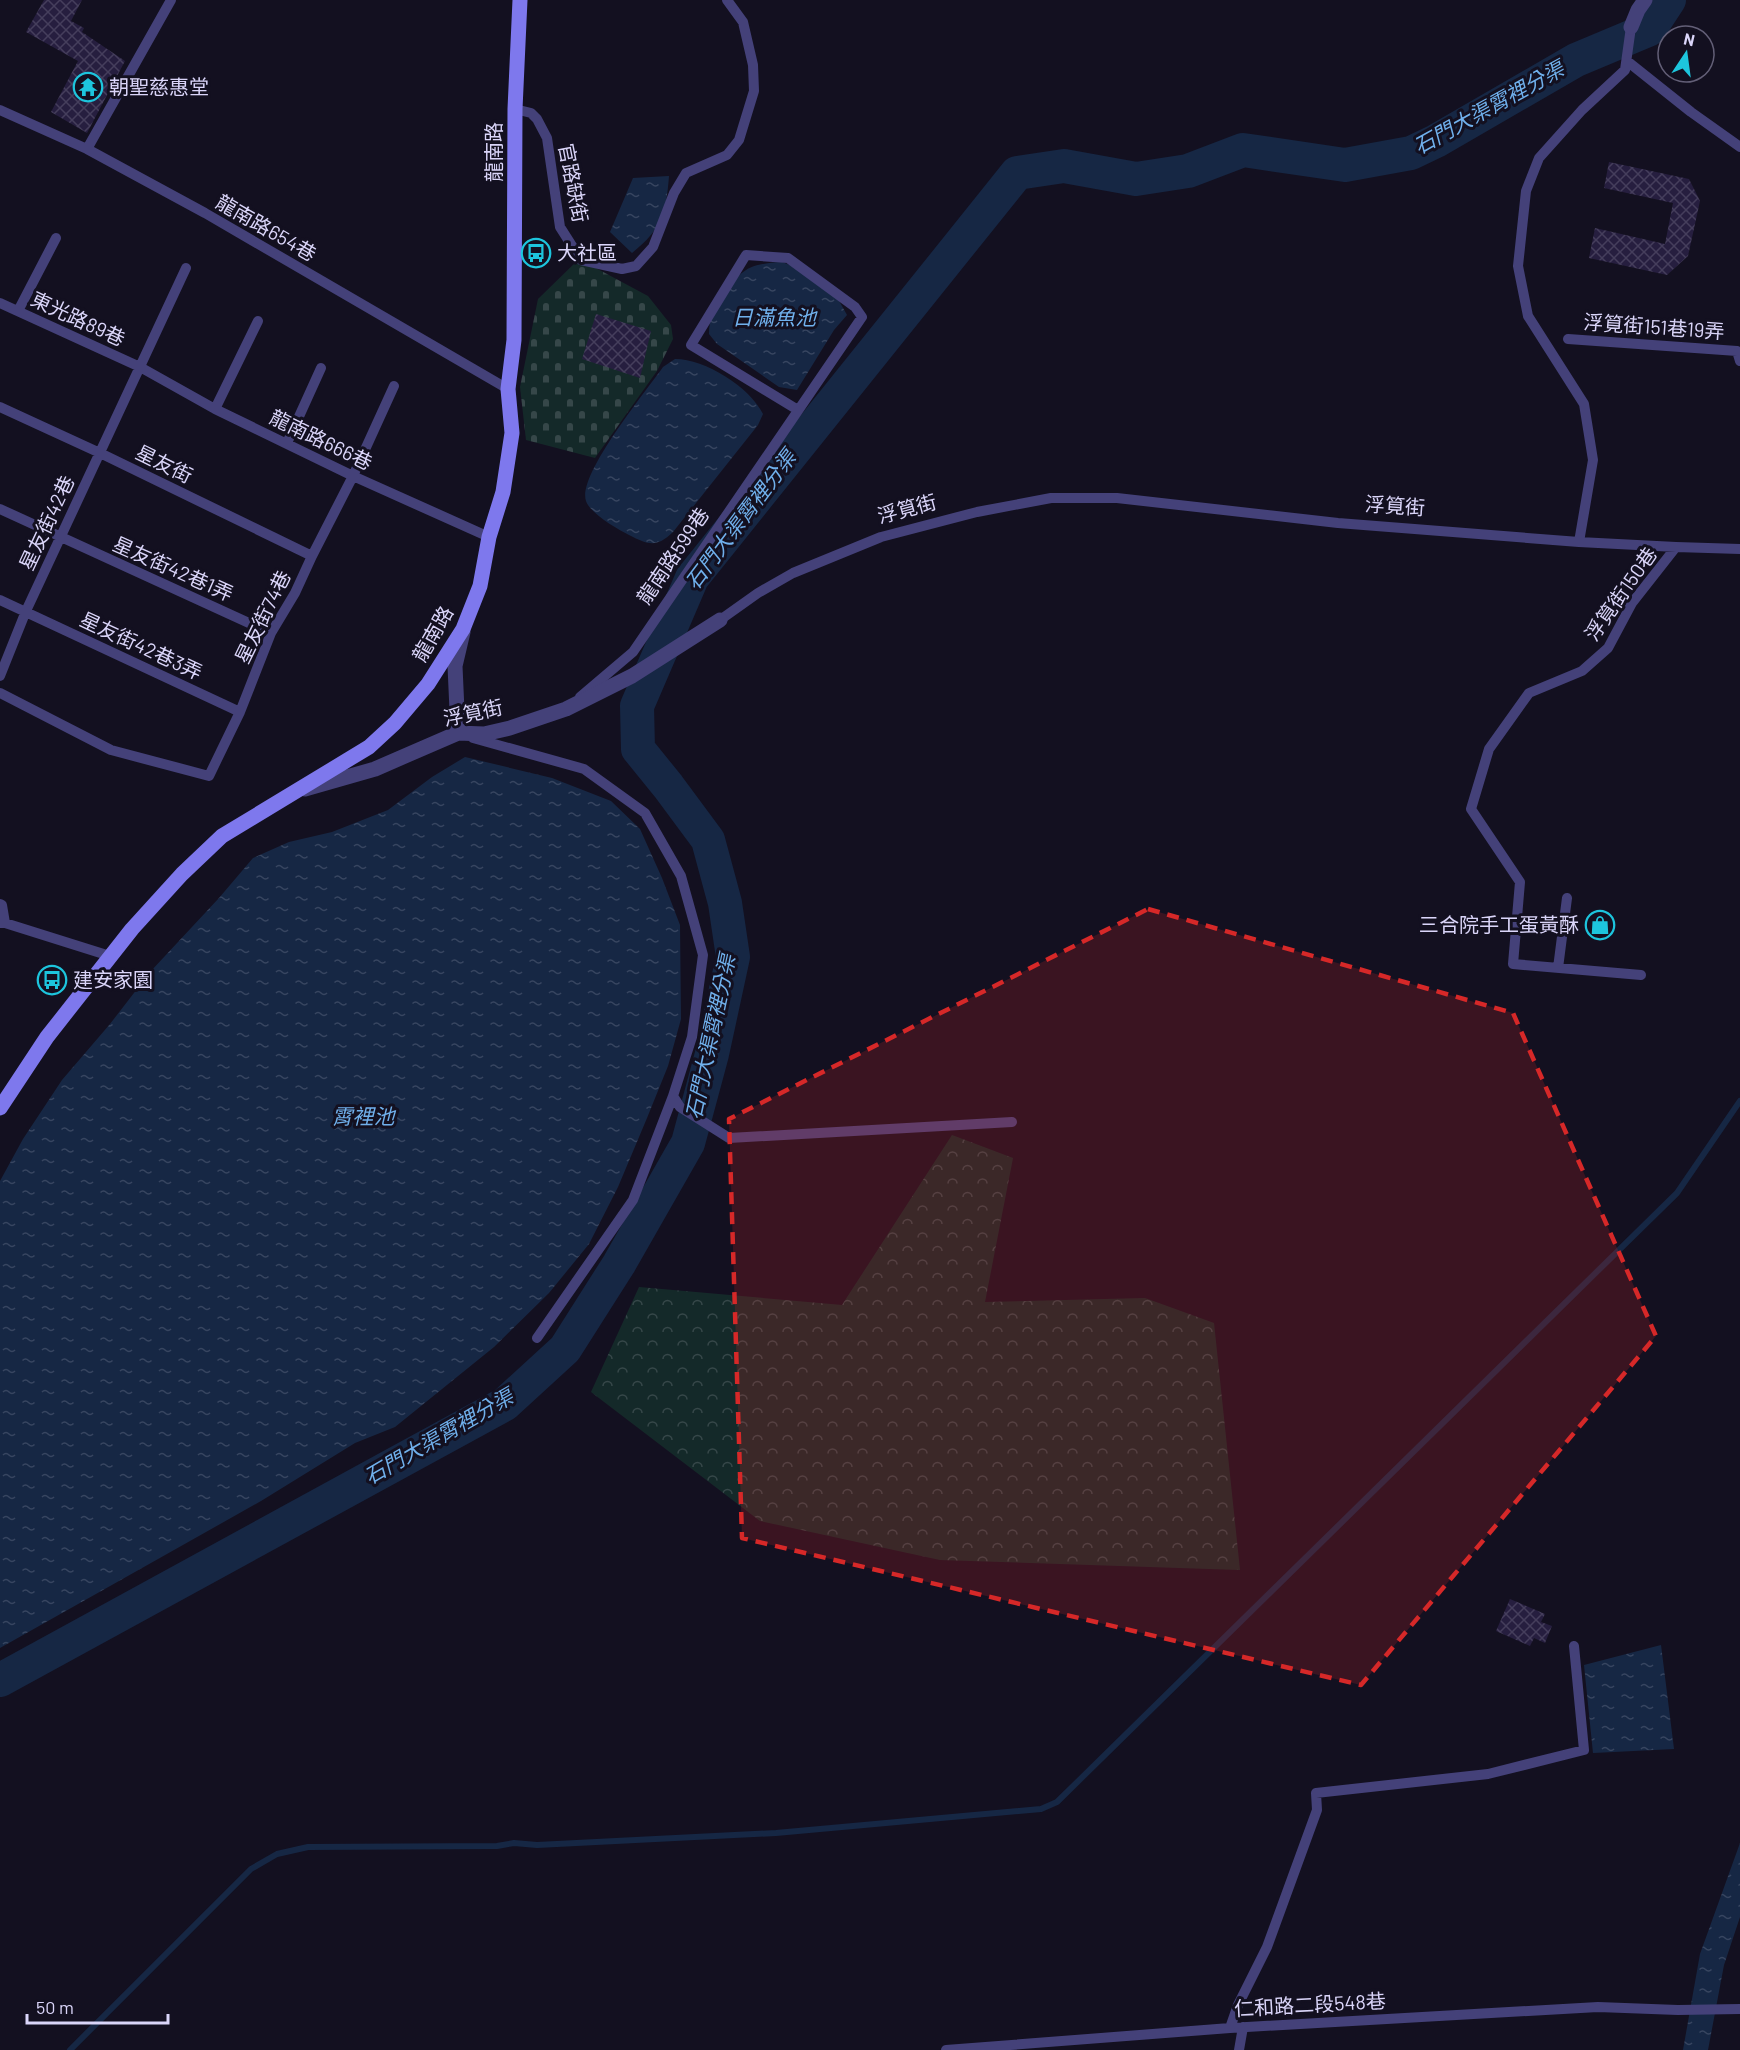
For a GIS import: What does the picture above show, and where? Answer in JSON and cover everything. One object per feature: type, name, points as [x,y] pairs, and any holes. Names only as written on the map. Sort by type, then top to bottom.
[{"type":"main road","name":"龍南路","points":[[0,1108],[47,1037],[110,956],[182,874],[222,836],[369,747],[395,723],[428,684],[463,629],[480,586],[489,537],[503,492],[512,434],[508,389],[514,340],[515,109],[520,0]]},
{"type":"street","points":[[1631,27],[1645,0]]},
{"type":"street","name":"浮筧街","points":[[301,790],[375,769],[458,733],[484,734],[510,728],[566,709],[632,676],[720,620]]},
{"type":"street","points":[[458,733],[455,666],[463,629]]},
{"type":"lane","points":[[87,148],[171,0]]},
{"type":"lane","name":"官路缺街","points":[[515,109],[531,113],[537,119],[547,138],[560,227],[581,260],[622,269],[636,266],[653,247],[674,193],[686,173],[727,155],[740,140],[754,91],[753,65],[743,22],[727,0]]},
{"type":"lane","points":[[1579,542],[1593,460],[1584,404],[1528,316],[1518,266],[1526,191],[1539,158],[1582,110],[1625,70],[1631,27]]},
{"type":"lane","points":[[1627,57],[1691,112],[1740,147]]},
{"type":"lane","name":"龍南路654巷","points":[[0,110],[87,148],[215,219],[508,389]]},
{"type":"lane","points":[[18,311],[56,238]]},
{"type":"lane","name":"龍南路599巷","points":[[566,709],[633,652],[862,317],[855,307],[788,258],[746,255],[691,345],[798,410]]},
{"type":"lane","name":"星友街42巷","points":[[0,676],[26,611],[186,268]]},
{"type":"lane","name":"東光路89巷","points":[[0,303],[140,368]]},
{"type":"lane","points":[[215,409],[258,321]]},
{"type":"lane","name":"浮筧街151巷19弄","points":[[1568,339],[1738,356]]},
{"type":"lane","name":"龍南路666巷","points":[[140,368],[215,409],[353,476],[489,537]]},
{"type":"lane","points":[[287,443],[321,368]]},
{"type":"lane","name":"星友街74巷","points":[[0,693],[111,750],[209,776],[240,712],[271,633],[295,593],[353,476],[394,386]]},
{"type":"lane","name":"星友街","points":[[0,407],[312,556]]},
{"type":"lane","name":"浮筧街","points":[[720,620],[758,593],[793,573],[881,537],[977,512],[1051,498],[1117,498],[1338,523],[1579,542],[1740,549]]},
{"type":"lane","name":"星友街42巷1弄","points":[[0,509],[271,633]]},
{"type":"lane","name":"浮筧街150巷","points":[[1641,975],[1513,964],[1520,882],[1471,809],[1489,749],[1529,693],[1582,671],[1608,648],[1632,603],[1676,548]]},
{"type":"lane","name":"星友街42巷3弄","points":[[0,600],[240,712]]},
{"type":"lane","points":[[458,733],[584,769],[645,813],[681,876],[703,955],[692,1037],[673,1096],[633,1200],[537,1338]]},
{"type":"lane","points":[[1558,968],[1567,897]]},
{"type":"lane","points":[[0,904],[2,905],[2,923],[110,956]]},
{"type":"lane","points":[[673,1096],[680,1107],[729,1138],[1012,1122]]},
{"type":"lane","points":[[1230,2028],[1238,2005],[1275,1926],[1317,1810],[1316,1793],[1488,1774],[1584,1750],[1574,1646]]},
{"type":"lane","name":"仁和路二段548巷","points":[[946,2050],[1243,2027],[1598,2007],[1678,2010],[1740,2009]]},
{"type":"lane","points":[[1239,2050],[1243,2027]]},
{"type":"highlighted area","points":[[1148,909],[1513,1013],[1656,1336],[1361,1685],[742,1538],[729,1119]]},
{"type":"green space","points":[[579,259],[648,296],[671,325],[673,339],[657,371],[595,458],[526,440],[520,387],[538,299]]},
{"type":"green space","points":[[952,1135],[1013,1158],[985,1302],[1145,1298],[1214,1323],[1240,1570],[940,1560],[760,1521],[591,1392],[639,1287],[842,1305]]},
{"type":"water","points":[[669,176],[661,219],[650,236],[632,253],[610,232],[633,178]]},
{"type":"water","name":"日滿魚池","points":[[782,262],[795,267],[838,299],[847,315],[834,330],[797,390],[779,387],[717,344],[709,334],[714,312],[739,275],[752,267]]},
{"type":"water","points":[[675,359],[700,364],[725,376],[748,394],[763,414],[758,425],[673,532],[662,541],[647,543],[611,525],[598,515],[586,501],[586,489],[592,472],[615,433],[663,367]]},
{"type":"water","name":"霄裡池","points":[[465,757],[552,778],[611,801],[640,829],[680,925],[681,1019],[668,1066],[618,1187],[589,1244],[549,1293],[494,1347],[395,1427],[355,1443],[261,1501],[0,1648],[0,1181],[23,1139],[62,1080],[151,971],[253,858],[289,842],[332,832],[388,810],[432,777]]},
{"type":"water","points":[[1661,1645],[1674,1749],[1593,1753],[1584,1665]]},
{"type":"water","points":[[1740,1843],[1740,1917],[1724,1965],[1708,2050],[1683,2050],[1700,1954]]},
{"type":"building","points":[[44,0],[82,0],[71,21],[84,28],[82,32],[125,61],[87,133],[51,112],[78,61],[26,32]]},
{"type":"building","points":[[1609,162],[1689,179],[1700,201],[1688,256],[1667,275],[1589,258],[1595,228],[1665,244],[1673,203],[1604,188]]},
{"type":"building","points":[[596,314],[651,331],[640,378],[582,359]]},
{"type":"building","points":[[1510,1599],[1545,1614],[1541,1622],[1552,1626],[1545,1643],[1534,1638],[1530,1646],[1496,1631]]},
{"type":"waterway","name":"石門大渠霄裡分渠","points":[[0,1680],[505,1404],[565,1349],[619,1264],[688,1143],[712,1054],[733,957],[725,903],[708,840],[638,749],[637,706],[692,578],[1017,173],[1064,166],[1136,179],[1188,171],[1243,150],[1345,165],[1411,153],[1436,141],[1576,60],[1650,29],[1669,0]]},
{"type":"waterway","points":[[70,2050],[251,1869],[277,1854],[308,1847],[497,1846],[514,1843],[537,1845],[776,1833],[1041,1809],[1057,1802],[1677,1193],[1740,1101]]},
{"type":"place","name":"朝聖慈惠堂","points":[[88,87]]},
{"type":"place","name":"大社區","points":[[536,253]]},
{"type":"place","name":"三合院手工蛋黃酥","points":[[1600,925]]},
{"type":"place","name":"建安家園","points":[[52,980]]}]
